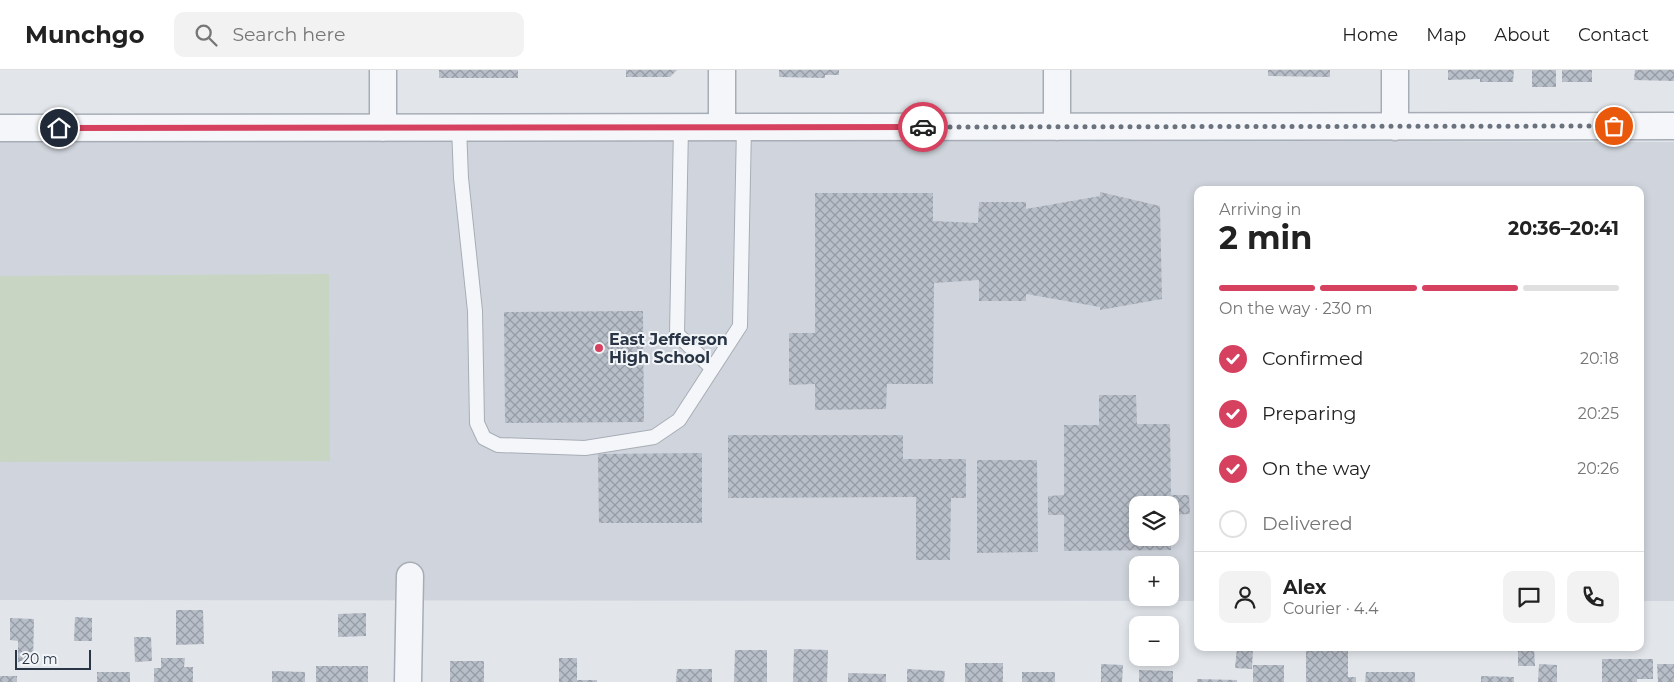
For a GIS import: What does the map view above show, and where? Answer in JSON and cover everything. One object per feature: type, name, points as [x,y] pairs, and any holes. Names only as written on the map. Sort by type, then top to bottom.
[{"type":"street","points":[[383,70],[383,128]]},
{"type":"street","points":[[722,70],[733,127]]},
{"type":"street","points":[[1057,70],[1057,127]]},
{"type":"street","points":[[1395,70],[1395,127]]},
{"type":"street","points":[[0,128],[1674,126]]},
{"type":"street","points":[[408,682],[410,576]]},
{"type":"lane","points":[[459,127],[461,178],[475,311],[477,423],[484,438],[498,445],[585,448],[654,437],[679,420],[740,326],[733,127]]},
{"type":"lane","points":[[681,127],[677,334],[712,368]]},
{"type":"shaded area","name":"East Jefferson High School","points":[[0,137],[1674,142],[1674,601],[1644,601],[1644,186],[1194,186],[1194,601],[1179,601],[1179,556],[1129,556],[1129,601],[0,600]]},
{"type":"green space","points":[[329,274],[330,461],[0,462],[0,276]]},
{"type":"building","points":[[439,70],[518,70],[518,78],[439,78]]},
{"type":"building","points":[[626,70],[677,70],[670,77],[626,77]]},
{"type":"building","points":[[779,70],[839,70],[839,75],[825,75],[825,78],[779,77]]},
{"type":"building","points":[[1268,70],[1330,70],[1330,77],[1268,76]]},
{"type":"building","points":[[1448,70],[1514,70],[1513,82],[1480,82],[1480,79],[1448,80]]},
{"type":"building","points":[[1532,70],[1556,70],[1556,87],[1532,87]]},
{"type":"building","points":[[1562,70],[1592,70],[1592,82],[1562,82]]},
{"type":"building","points":[[1635,70],[1674,70],[1674,81],[1634,80]]},
{"type":"building","points":[[1100,192],[1160,206],[1162,299],[1100,310],[1100,307],[1026,294],[1026,301],[979,301],[979,280],[934,283],[933,384],[887,384],[886,409],[815,410],[815,384],[789,385],[789,333],[815,333],[815,193],[933,193],[933,221],[978,223],[979,202],[1026,202],[1026,209],[1100,196]]},
{"type":"building","points":[[643,311],[644,422],[505,423],[504,312]]},
{"type":"building","points":[[1099,395],[1136,395],[1137,424],[1170,424],[1171,495],[1189,495],[1190,514],[1179,515],[1179,496],[1129,496],[1129,546],[1171,546],[1171,550],[1064,551],[1064,515],[1048,515],[1048,496],[1064,495],[1064,425],[1099,425]]},
{"type":"building","points":[[728,435],[903,435],[903,459],[966,459],[966,498],[951,498],[950,560],[916,560],[916,497],[728,498]]},
{"type":"building","points":[[702,453],[702,523],[599,523],[598,454]]},
{"type":"building","points":[[977,460],[1037,460],[1038,552],[977,553]]},
{"type":"building","points":[[176,610],[203,610],[204,644],[176,645]]},
{"type":"building","points":[[366,613],[366,636],[338,637],[338,614]]},
{"type":"building","points":[[75,617],[92,618],[92,641],[74,641]]},
{"type":"building","points":[[10,618],[34,619],[33,662],[18,662],[18,641],[10,640]]},
{"type":"building","points":[[134,637],[151,637],[152,661],[135,662]]},
{"type":"building","points":[[794,649],[828,650],[827,682],[793,682]]},
{"type":"building","points":[[735,650],[767,650],[767,682],[734,682]]},
{"type":"building","points":[[1237,651],[1253,651],[1252,669],[1235,668]]},
{"type":"building","points":[[1306,651],[1348,651],[1348,677],[1356,677],[1356,682],[1306,682]]},
{"type":"building","points":[[1518,651],[1534,651],[1535,666],[1518,666]]},
{"type":"building","points":[[161,658],[185,658],[184,667],[193,667],[193,682],[154,682],[154,668],[161,668]]},
{"type":"building","points":[[559,658],[577,658],[577,680],[597,680],[597,682],[559,682]]},
{"type":"building","points":[[1602,659],[1653,659],[1653,679],[1637,679],[1637,682],[1602,682]]},
{"type":"building","points":[[450,661],[484,661],[484,682],[450,682]]},
{"type":"building","points":[[965,663],[1003,663],[1003,682],[965,682]]},
{"type":"building","points":[[1101,664],[1123,665],[1122,682],[1101,682]]},
{"type":"building","points":[[1539,664],[1557,665],[1557,682],[1538,682]]},
{"type":"building","points":[[1657,664],[1674,664],[1674,682],[1658,682]]},
{"type":"building","points":[[1253,665],[1284,665],[1284,682],[1253,682]]},
{"type":"building","points":[[316,666],[368,666],[368,682],[316,682]]},
{"type":"building","points":[[677,669],[712,669],[712,682],[676,682]]},
{"type":"building","points":[[907,669],[945,671],[944,682],[907,682]]},
{"type":"building","points":[[1139,670],[1173,671],[1173,682],[1139,682]]},
{"type":"building","points":[[272,671],[305,672],[305,682],[272,682]]},
{"type":"building","points":[[97,672],[130,672],[130,682],[97,682]]},
{"type":"building","points":[[1022,672],[1055,672],[1055,682],[1022,682]]},
{"type":"building","points":[[1366,672],[1415,672],[1415,682],[1365,682]]},
{"type":"building","points":[[848,673],[886,674],[886,682],[848,682]]},
{"type":"building","points":[[0,676],[17,676],[17,682],[0,682]]},
{"type":"building","points":[[1481,676],[1514,677],[1514,682],[1481,682]]},
{"type":"building","points":[[1197,679],[1237,680],[1237,682],[1197,682]]},
{"type":"way so far","points":[[923,127],[1614,126]]},
{"type":"place","name":"East Jefferson High School","points":[[599,348]]},
{"type":"route","points":[[59,128],[923,127]]}]
